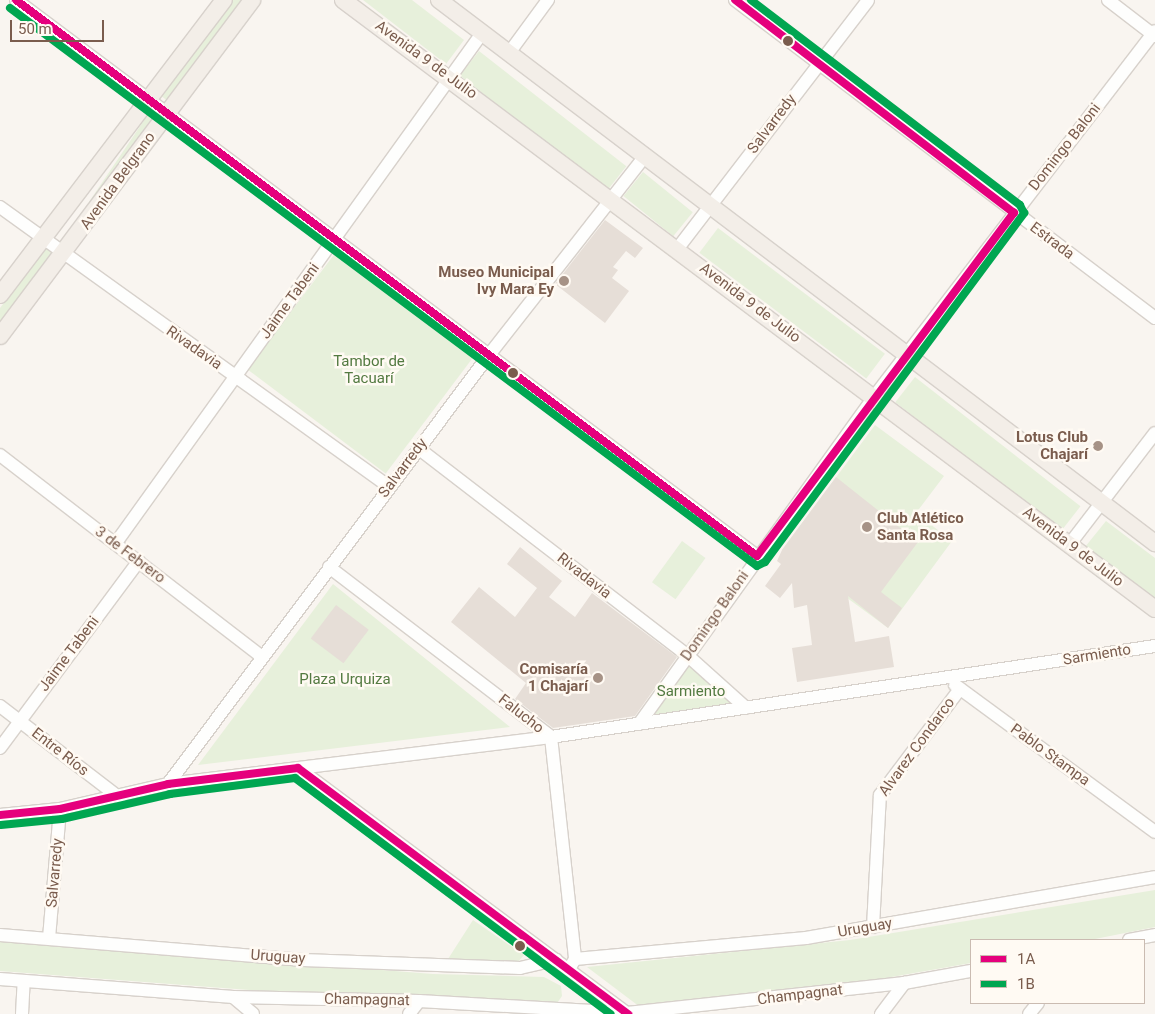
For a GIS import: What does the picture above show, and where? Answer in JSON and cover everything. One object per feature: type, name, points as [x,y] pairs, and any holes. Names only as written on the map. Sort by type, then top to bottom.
[{"type":"main road","name":"Avenida Belgrano","points":[[0,295],[224,0]]},
{"type":"main road","name":"Avenida Belgrano","points":[[0,336],[63,257],[167,113],[252,0]]},
{"type":"main road","name":"Avenida 9 de Julio","points":[[343,0],[451,77],[1155,609]]},
{"type":"main road","points":[[438,0],[1155,543]]},
{"type":"street","points":[[16,0],[757,556]]},
{"type":"street","points":[[509,53],[548,0]]},
{"type":"street","name":"Estrada","points":[[735,0],[1014,214],[1155,318]]},
{"type":"street","name":"Salvarredy","points":[[678,248],[868,0]]},
{"type":"street","points":[[1108,0],[1154,34]]},
{"type":"street","name":"Jaime Tabeni","points":[[115,544],[482,33]]},
{"type":"street","name":"Domingo Baloni","points":[[639,724],[757,556],[874,397],[1154,34]]},
{"type":"street","name":"Salvarredy","points":[[168,784],[261,656],[418,448],[610,197],[644,156]]},
{"type":"street","name":"Rivadavia","points":[[0,207],[63,257],[235,376],[389,487]]},
{"type":"street","points":[[1069,545],[1155,433]]},
{"type":"street","name":"Rivadavia","points":[[418,448],[687,655],[746,708]]},
{"type":"street","name":"3 de Febrero","points":[[0,455],[261,656]]},
{"type":"street","name":"Jaime Tabeni","points":[[0,748],[19,720],[140,561]]},
{"type":"street","name":"Falucho","points":[[329,566],[551,737],[572,964]]},
{"type":"street","name":"Sarmiento","points":[[0,814],[60,809],[120,798],[168,784],[551,737],[1155,646]]},
{"type":"street","name":"Pablo Stampa","points":[[944,678],[1155,831]]},
{"type":"street","name":"Alvarez Condarco","points":[[873,927],[880,795],[960,689]]},
{"type":"street","name":"Entre Ríos","points":[[0,706],[120,798]]},
{"type":"street","points":[[298,768],[556,960],[572,964],[627,1014]]},
{"type":"street","name":"Salvarredy","points":[[49,938],[60,809]]},
{"type":"street","name":"Uruguay","points":[[572,964],[806,938],[1154,877]]},
{"type":"street","name":"Uruguay","points":[[0,935],[303,960],[520,968],[556,960]]},
{"type":"street","points":[[1134,939],[1155,935]]},
{"type":"street","name":"Champagnat","points":[[0,979],[232,997],[419,1001],[627,1014],[904,983],[970,970]]},
{"type":"street","points":[[22,1014],[24,981]]},
{"type":"street","points":[[881,1014],[904,983]]},
{"type":"street","points":[[232,997],[254,1014]]},
{"type":"street","points":[[409,1014],[419,1001]]},
{"type":"street","points":[[1029,1014],[1037,1004]]},
{"type":"green space","points":[[233,0],[249,0],[169,102],[160,95]]},
{"type":"green space","points":[[363,0],[412,0],[464,40],[446,64]]},
{"type":"green space","points":[[479,51],[626,166],[607,191],[460,75]]},
{"type":"green space","points":[[149,113],[158,119],[70,249],[61,243]]},
{"type":"green space","points":[[643,172],[693,212],[673,236],[623,196]]},
{"type":"green space","points":[[718,228],[885,354],[866,379],[699,253]]},
{"type":"green space","points":[[46,248],[55,256],[0,328],[0,308]]},
{"type":"green space","name":"Tambor de Tacuarí","points":[[336,252],[474,356],[386,474],[248,369]]},
{"type":"green space","points":[[915,377],[1080,506],[1061,532],[895,402]]},
{"type":"green space","name":"Club Atlético Santa Rosa","points":[[875,425],[944,476],[916,513],[952,541],[888,628],[782,550]]},
{"type":"green space","points":[[1106,521],[1155,558],[1155,600],[1085,547]]},
{"type":"green space","points":[[682,541],[705,558],[675,599],[652,582]]},
{"type":"green space","name":"Plaza Urquiza","points":[[333,584],[510,727],[198,765]]},
{"type":"green space","name":"Sarmiento","points":[[688,660],[741,707],[645,721]]},
{"type":"green space","points":[[1155,890],[1155,927],[1095,939],[970,939],[970,963],[846,985],[640,1007],[587,967],[850,940]]},
{"type":"green space","points":[[473,920],[524,955],[517,963],[448,959]]},
{"type":"green space","points":[[0,940],[433,974],[544,977],[561,986],[562,996],[555,1006],[314,995],[0,971]]},
{"type":"building","points":[[605,220],[643,248],[635,258],[626,251],[613,267],[618,270],[612,278],[629,291],[605,323],[555,284]]},
{"type":"building","points":[[836,477],[918,542],[881,592],[902,608],[888,628],[848,596],[855,642],[889,636],[894,667],[797,682],[792,648],[812,645],[807,605],[794,608],[792,583],[780,598],[765,586],[781,564],[777,561],[782,550]]},
{"type":"building","name":"Comisaría 1 Chajarí","points":[[520,547],[562,581],[549,597],[575,617],[592,593],[677,657],[635,716],[553,728],[515,699],[526,683],[451,622],[479,587],[515,617],[537,588],[507,564]]},
{"type":"building","points":[[336,605],[369,630],[343,663],[311,639]]},
{"type":"transit line","name":"1A","points":[[16,0],[757,556],[1014,213],[735,0]]},
{"type":"transit line","name":"1B","points":[[10,8],[757,566],[765,562],[1024,213],[1020,205],[751,0]]},
{"type":"transit line","name":"1A","points":[[0,815],[60,809],[168,784],[298,768],[628,1014]]},
{"type":"transit line","name":"1B","points":[[1,825],[62,819],[170,794],[295,778],[611,1014]]},
{"type":"place","name":"Museo Municipal Ivy Mara Ey","points":[[564,281]]},
{"type":"place","name":"Lotus Club Chajarí","points":[[1098,446]]},
{"type":"place","name":"Club Atlético Santa Rosa","points":[[867,527]]},
{"type":"place","name":"Comisaría 1 Chajarí","points":[[598,678]]}]
